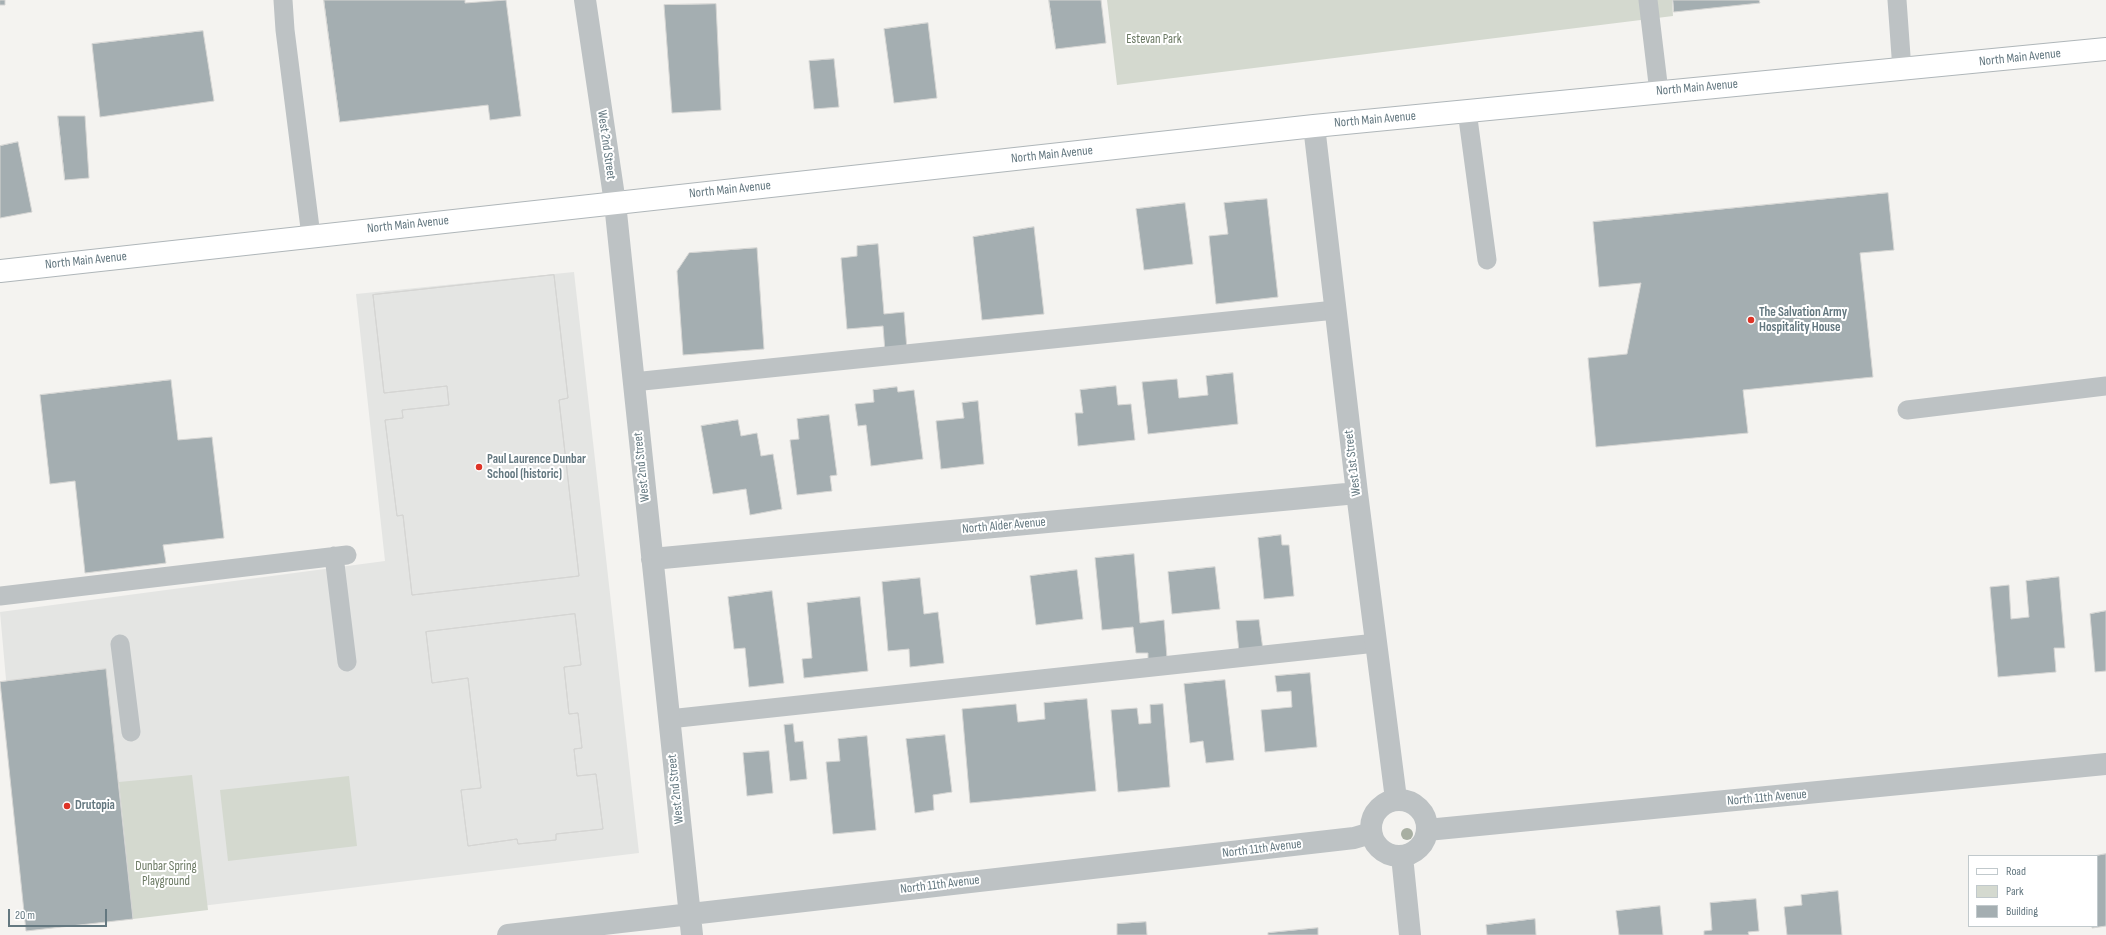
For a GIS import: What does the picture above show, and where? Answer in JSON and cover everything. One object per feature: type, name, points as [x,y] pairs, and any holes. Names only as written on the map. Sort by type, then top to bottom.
[{"type":"main road","name":"North Main Avenue","points":[[0,271],[1314,126],[2106,49]]},
{"type":"street","name":"West 2nd Street","points":[[585,0],[614,203],[691,924]]},
{"type":"street","name":"West 1st Street","points":[[1314,126],[1357,493],[1396,799]]},
{"type":"street","name":"North Alder Avenue","points":[[652,560],[1357,493]]},
{"type":"street","name":"North 11th Avenue","points":[[1427,830],[2106,764]]},
{"type":"street","points":[[1396,799],[1414,803],[1421,810],[1426,818],[1427,830],[1422,846],[1414,852],[1402,856],[1388,854],[1380,849],[1371,833],[1371,824],[1379,807],[1396,799]]},
{"type":"street","name":"North 11th Avenue","points":[[508,935],[691,924],[1354,838],[1371,833]]},
{"type":"street","points":[[1402,856],[1410,935]]},
{"type":"lane","points":[[283,0],[286,38],[311,236]]},
{"type":"lane","points":[[1648,0],[1659,92]]},
{"type":"lane","points":[[1897,0],[1902,70]]},
{"type":"lane","points":[[1467,111],[1487,260]]},
{"type":"lane","points":[[633,382],[1335,310]]},
{"type":"lane","points":[[1907,410],[2106,386]]},
{"type":"lane","points":[[0,596],[341,556],[347,662]]},
{"type":"lane","points":[[669,719],[1376,643]]},
{"type":"lane","points":[[120,644],[131,732]]},
{"type":"shaded area","points":[[574,272],[639,853],[28,927],[0,612],[385,561],[356,294]]},
{"type":"green space","name":"Estevan Park","points":[[1107,0],[1672,0],[1673,16],[1117,85]]},
{"type":"green space","name":"Dunbar Spring Playground","points":[[192,775],[208,910],[133,919],[119,782]]},
{"type":"green space","points":[[349,776],[357,846],[228,861],[220,790]]},
{"type":"building","points":[[0,0],[5,0],[5,5],[0,5]]},
{"type":"building","points":[[324,0],[465,0],[465,3],[506,0],[521,116],[490,120],[488,105],[340,122]]},
{"type":"building","points":[[1049,0],[1101,0],[1106,43],[1056,49]]},
{"type":"building","points":[[1673,0],[1759,0],[1760,3],[1674,12]]},
{"type":"building","points":[[716,4],[721,110],[672,113],[664,5]]},
{"type":"building","points":[[928,23],[937,98],[894,103],[884,29]]},
{"type":"building","points":[[203,31],[214,101],[100,117],[92,44]]},
{"type":"building","points":[[834,59],[839,107],[814,109],[809,61]]},
{"type":"building","points":[[58,116],[85,116],[89,178],[65,180]]},
{"type":"building","points":[[18,142],[32,212],[0,218],[0,146]]},
{"type":"building","name":"The Salvation Army Hospitality House","points":[[1888,193],[1894,250],[1860,253],[1873,377],[1743,390],[1748,433],[1596,447],[1588,358],[1627,354],[1641,283],[1599,287],[1593,222]]},
{"type":"building","points":[[1267,199],[1278,297],[1216,304],[1209,236],[1228,234],[1224,203]]},
{"type":"building","points":[[1185,203],[1193,264],[1144,270],[1136,209]]},
{"type":"building","points":[[1034,227],[1044,314],[982,320],[973,237]]},
{"type":"building","points":[[878,244],[884,314],[904,312],[907,350],[885,352],[883,326],[847,329],[841,258],[857,256],[857,246]]},
{"type":"building","points":[[757,248],[764,349],[683,355],[677,271],[689,253]]},
{"type":"building","name":"Paul Laurence Dunbar School (historic)","points":[[554,275],[568,398],[559,400],[579,576],[412,595],[403,515],[397,516],[385,420],[403,418],[402,410],[449,405],[447,386],[384,393],[373,295]]},
{"type":"building","name":"Paul Laurence Dunbar School (historic)","points":[[554,275],[568,398],[559,400],[579,576],[412,595],[403,515],[397,516],[385,420],[403,418],[402,410],[449,405],[447,386],[384,393],[373,295]]},
{"type":"building","points":[[1233,373],[1238,424],[1148,434],[1142,382],[1177,379],[1179,398],[1208,395],[1206,376]]},
{"type":"building","points":[[171,380],[178,440],[212,437],[224,538],[163,545],[166,563],[85,573],[75,481],[50,484],[40,395]]},
{"type":"building","points":[[1116,386],[1118,405],[1131,404],[1135,440],[1078,446],[1075,413],[1083,413],[1080,390]]},
{"type":"building","points":[[897,387],[898,392],[914,390],[923,459],[871,466],[866,425],[858,426],[855,404],[874,402],[873,390]]},
{"type":"building","points":[[978,401],[984,464],[941,469],[936,421],[964,418],[962,403]]},
{"type":"building","points":[[829,415],[837,475],[830,476],[832,491],[797,495],[790,440],[799,439],[797,419]]},
{"type":"building","points":[[738,420],[741,436],[757,433],[761,456],[773,454],[782,509],[750,515],[746,489],[713,494],[701,426]]},
{"type":"building","points":[[1281,535],[1282,545],[1289,545],[1294,596],[1264,599],[1258,538]]},
{"type":"building","points":[[1134,554],[1140,623],[1164,620],[1167,658],[1148,660],[1148,653],[1136,653],[1133,627],[1102,630],[1095,558]]},
{"type":"building","points":[[1215,567],[1220,609],[1172,614],[1168,572]]},
{"type":"building","points":[[1077,570],[1083,619],[1036,625],[1030,576]]},
{"type":"building","points":[[2059,577],[2065,648],[2054,648],[2056,672],[1998,677],[1990,587],[2009,585],[2011,619],[2029,617],[2026,581]]},
{"type":"building","points":[[920,578],[924,614],[938,612],[944,663],[910,667],[909,649],[888,651],[882,582]]},
{"type":"building","points":[[772,591],[784,683],[749,687],[745,648],[734,649],[728,597]]},
{"type":"building","points":[[860,597],[868,671],[804,678],[802,659],[812,658],[807,603]]},
{"type":"building","points":[[2106,611],[2106,671],[2095,672],[2090,614]]},
{"type":"building","points":[[575,614],[581,665],[564,667],[569,714],[578,713],[582,748],[574,749],[577,776],[596,774],[603,829],[556,834],[556,840],[518,844],[517,839],[468,846],[461,790],[481,788],[468,678],[432,683],[426,632]]},
{"type":"building","points":[[575,614],[581,665],[564,667],[569,714],[578,713],[582,748],[574,749],[577,776],[596,774],[603,829],[556,834],[556,840],[518,844],[517,839],[468,846],[461,790],[481,788],[468,678],[432,683],[426,632]]},
{"type":"building","points":[[1259,620],[1263,650],[1239,652],[1236,621]]},
{"type":"building","name":"Drutopia","points":[[106,669],[133,919],[26,931],[0,682]]},
{"type":"building","points":[[1310,673],[1317,747],[1265,752],[1261,710],[1292,707],[1291,691],[1277,692],[1275,676]]},
{"type":"building","points":[[1225,680],[1234,760],[1206,763],[1203,741],[1190,743],[1184,684]]},
{"type":"building","points":[[1087,699],[1096,791],[970,803],[962,709],[1016,704],[1018,722],[1045,719],[1044,703]]},
{"type":"building","points":[[1163,704],[1170,787],[1118,792],[1111,710],[1137,708],[1139,724],[1151,723],[1150,705]]},
{"type":"building","points":[[793,724],[795,742],[803,741],[807,779],[790,781],[784,725]]},
{"type":"building","points":[[945,735],[952,792],[933,795],[934,810],[915,813],[906,739]]},
{"type":"building","points":[[867,736],[876,830],[833,834],[826,762],[840,761],[838,739]]},
{"type":"building","points":[[769,751],[773,793],[747,796],[743,753]]},
{"type":"building","points":[[2106,854],[2106,926],[2092,928],[2098,927],[2098,855]]},
{"type":"building","points":[[1838,891],[1842,935],[1787,935],[1784,907],[1802,905],[1801,895]]},
{"type":"building","points":[[1756,899],[1759,931],[1748,932],[1749,935],[1704,935],[1704,931],[1712,930],[1710,903]]},
{"type":"building","points":[[1660,906],[1663,935],[1619,935],[1616,911]]},
{"type":"building","points":[[1535,919],[1536,935],[1487,935],[1486,925]]},
{"type":"building","points":[[1146,922],[1147,935],[1117,935],[1117,924]]},
{"type":"building","points":[[1318,928],[1318,935],[1268,935],[1268,933]]},
{"type":"place","name":"The Salvation Army Hospitality House","points":[[1751,320]]},
{"type":"place","name":"Paul Laurence Dunbar School (historic)","points":[[479,467]]},
{"type":"place","name":"Drutopia","points":[[67,806]]}]
